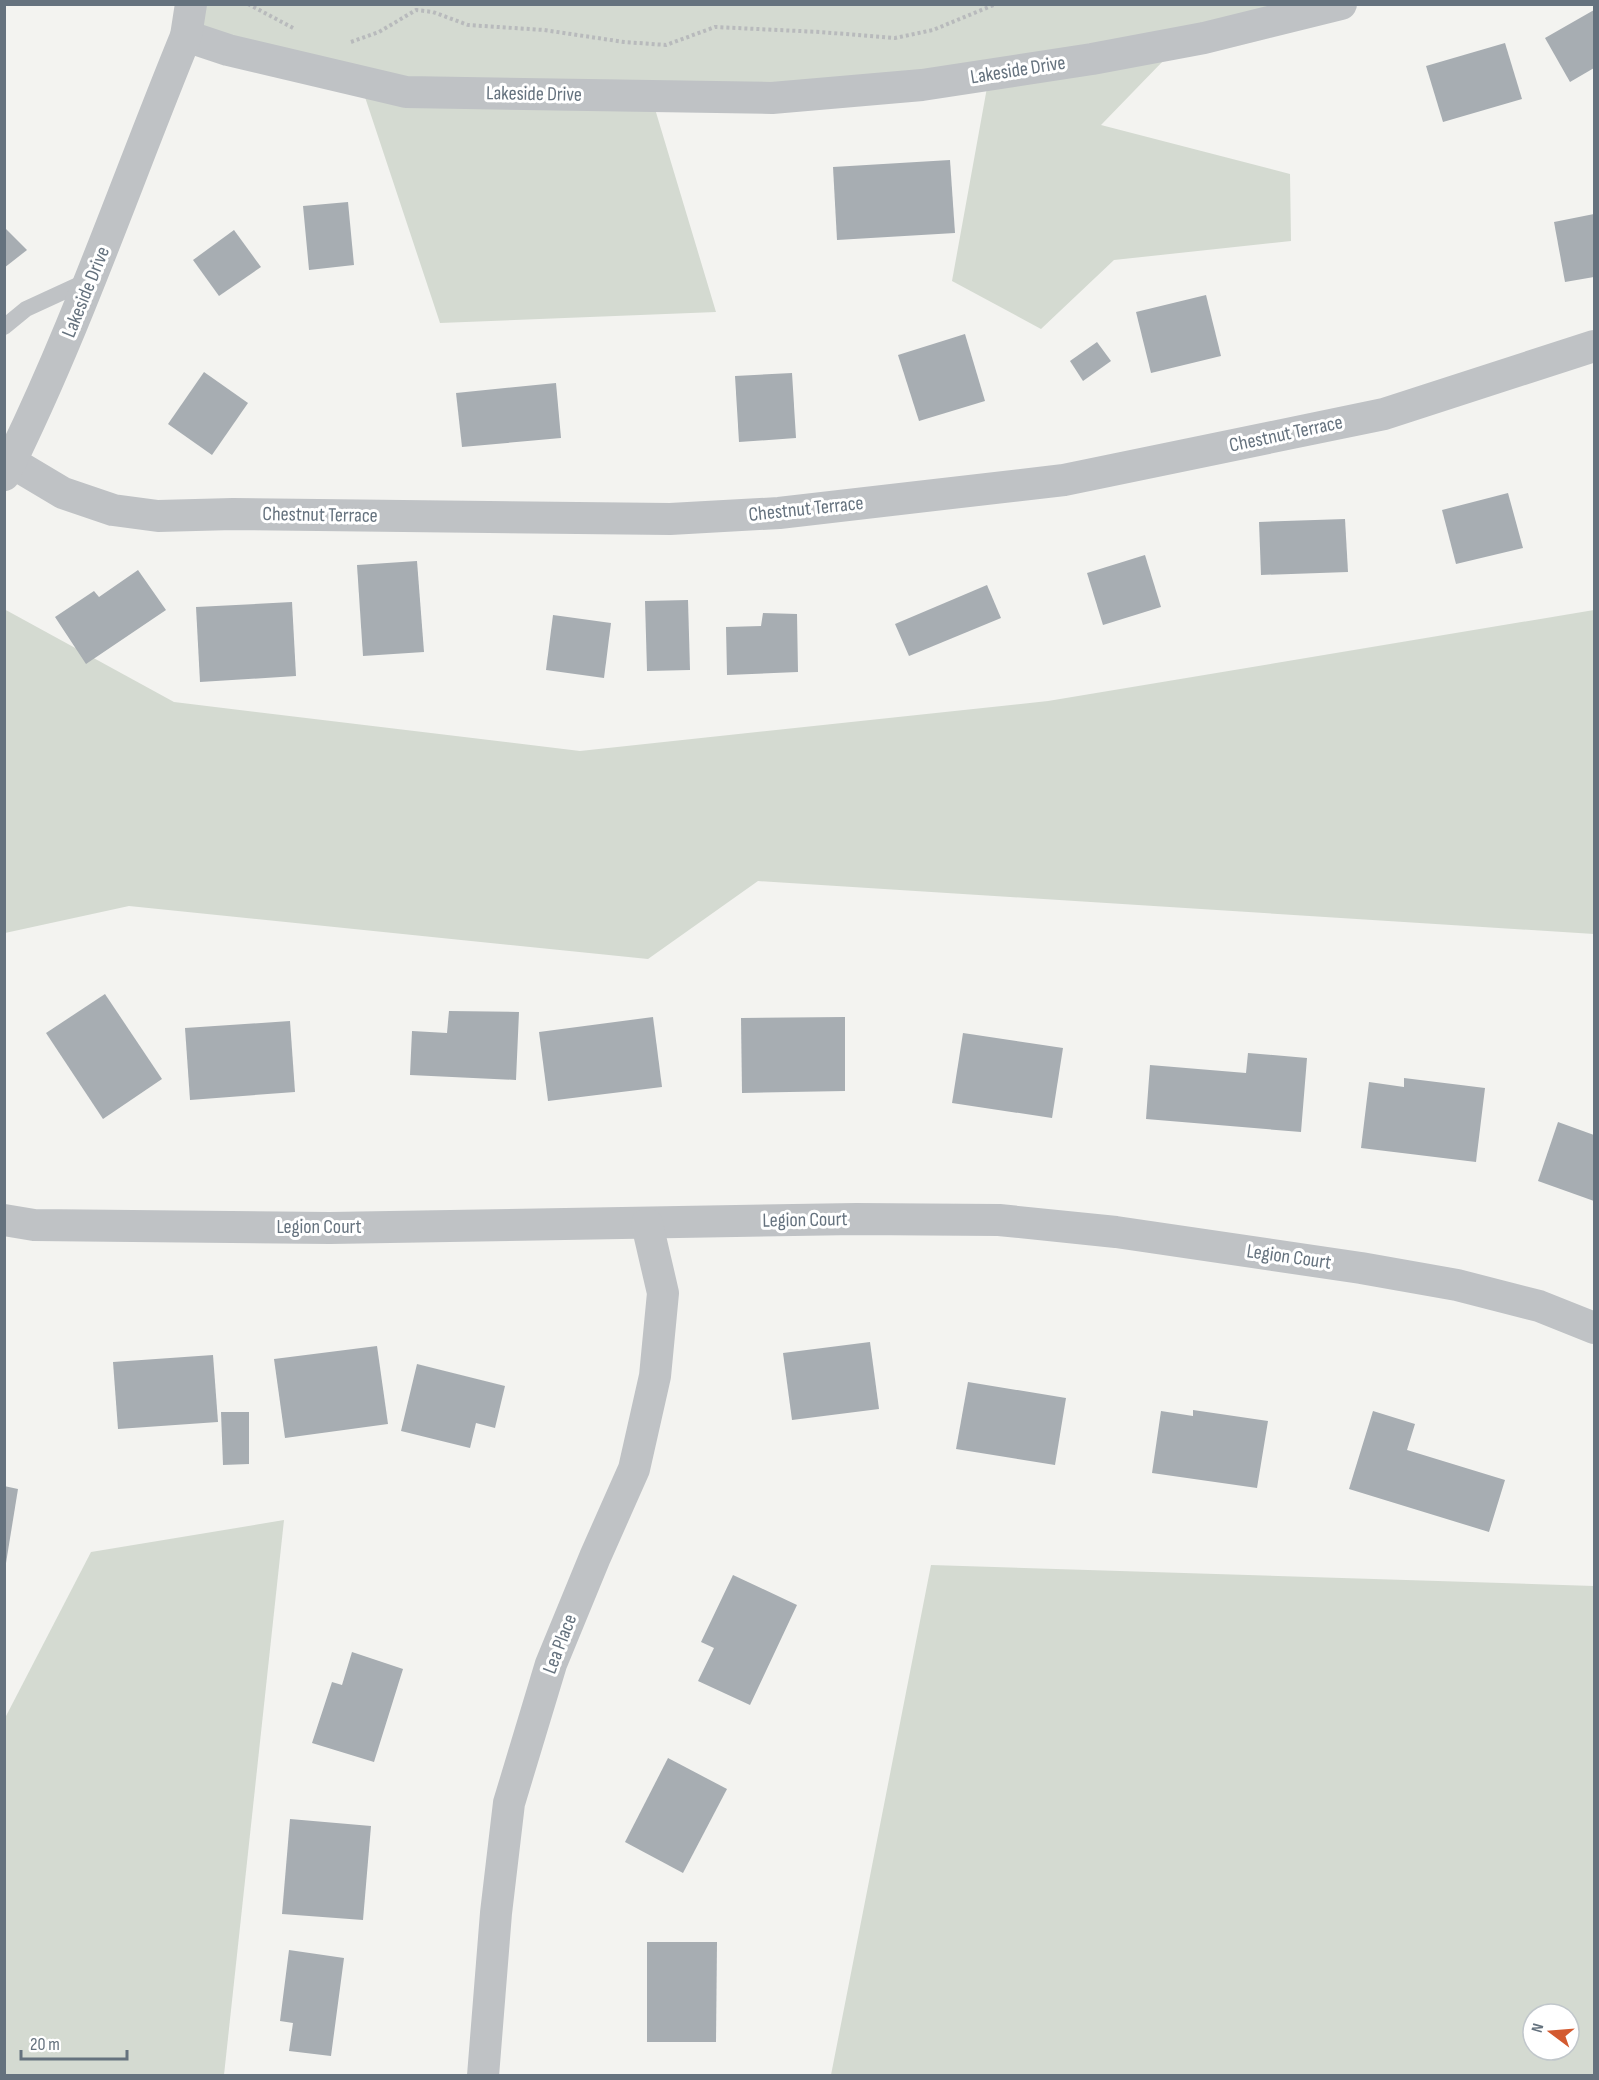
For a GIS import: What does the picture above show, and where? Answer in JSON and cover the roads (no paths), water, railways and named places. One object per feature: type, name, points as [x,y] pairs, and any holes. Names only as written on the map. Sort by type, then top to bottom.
[{"type":"street","points":[[186,36],[191,4]]},
{"type":"street","name":"Lakeside Drive","points":[[8,468],[34,416],[92,278],[186,36],[277,63],[406,92],[772,98],[922,85],[1092,59],[1204,38],[1341,4]]},
{"type":"street","name":"Chestnut Terrace","points":[[8,468],[63,493],[113,510],[158,516],[244,514],[670,519],[779,513],[1064,480],[1384,414],[1594,346]]},
{"type":"street","name":"Legion Court","points":[[4,1220],[34,1225],[330,1228],[856,1219],[999,1220],[1104,1231],[1361,1268],[1457,1285],[1539,1306],[1594,1328]]},
{"type":"street","name":"Lea Place","points":[[483,2076],[496,1913],[509,1803],[551,1665],[634,1469],[655,1377],[663,1293],[647,1224]]},
{"type":"lane","points":[[4,327],[26,309],[92,278]]}]
